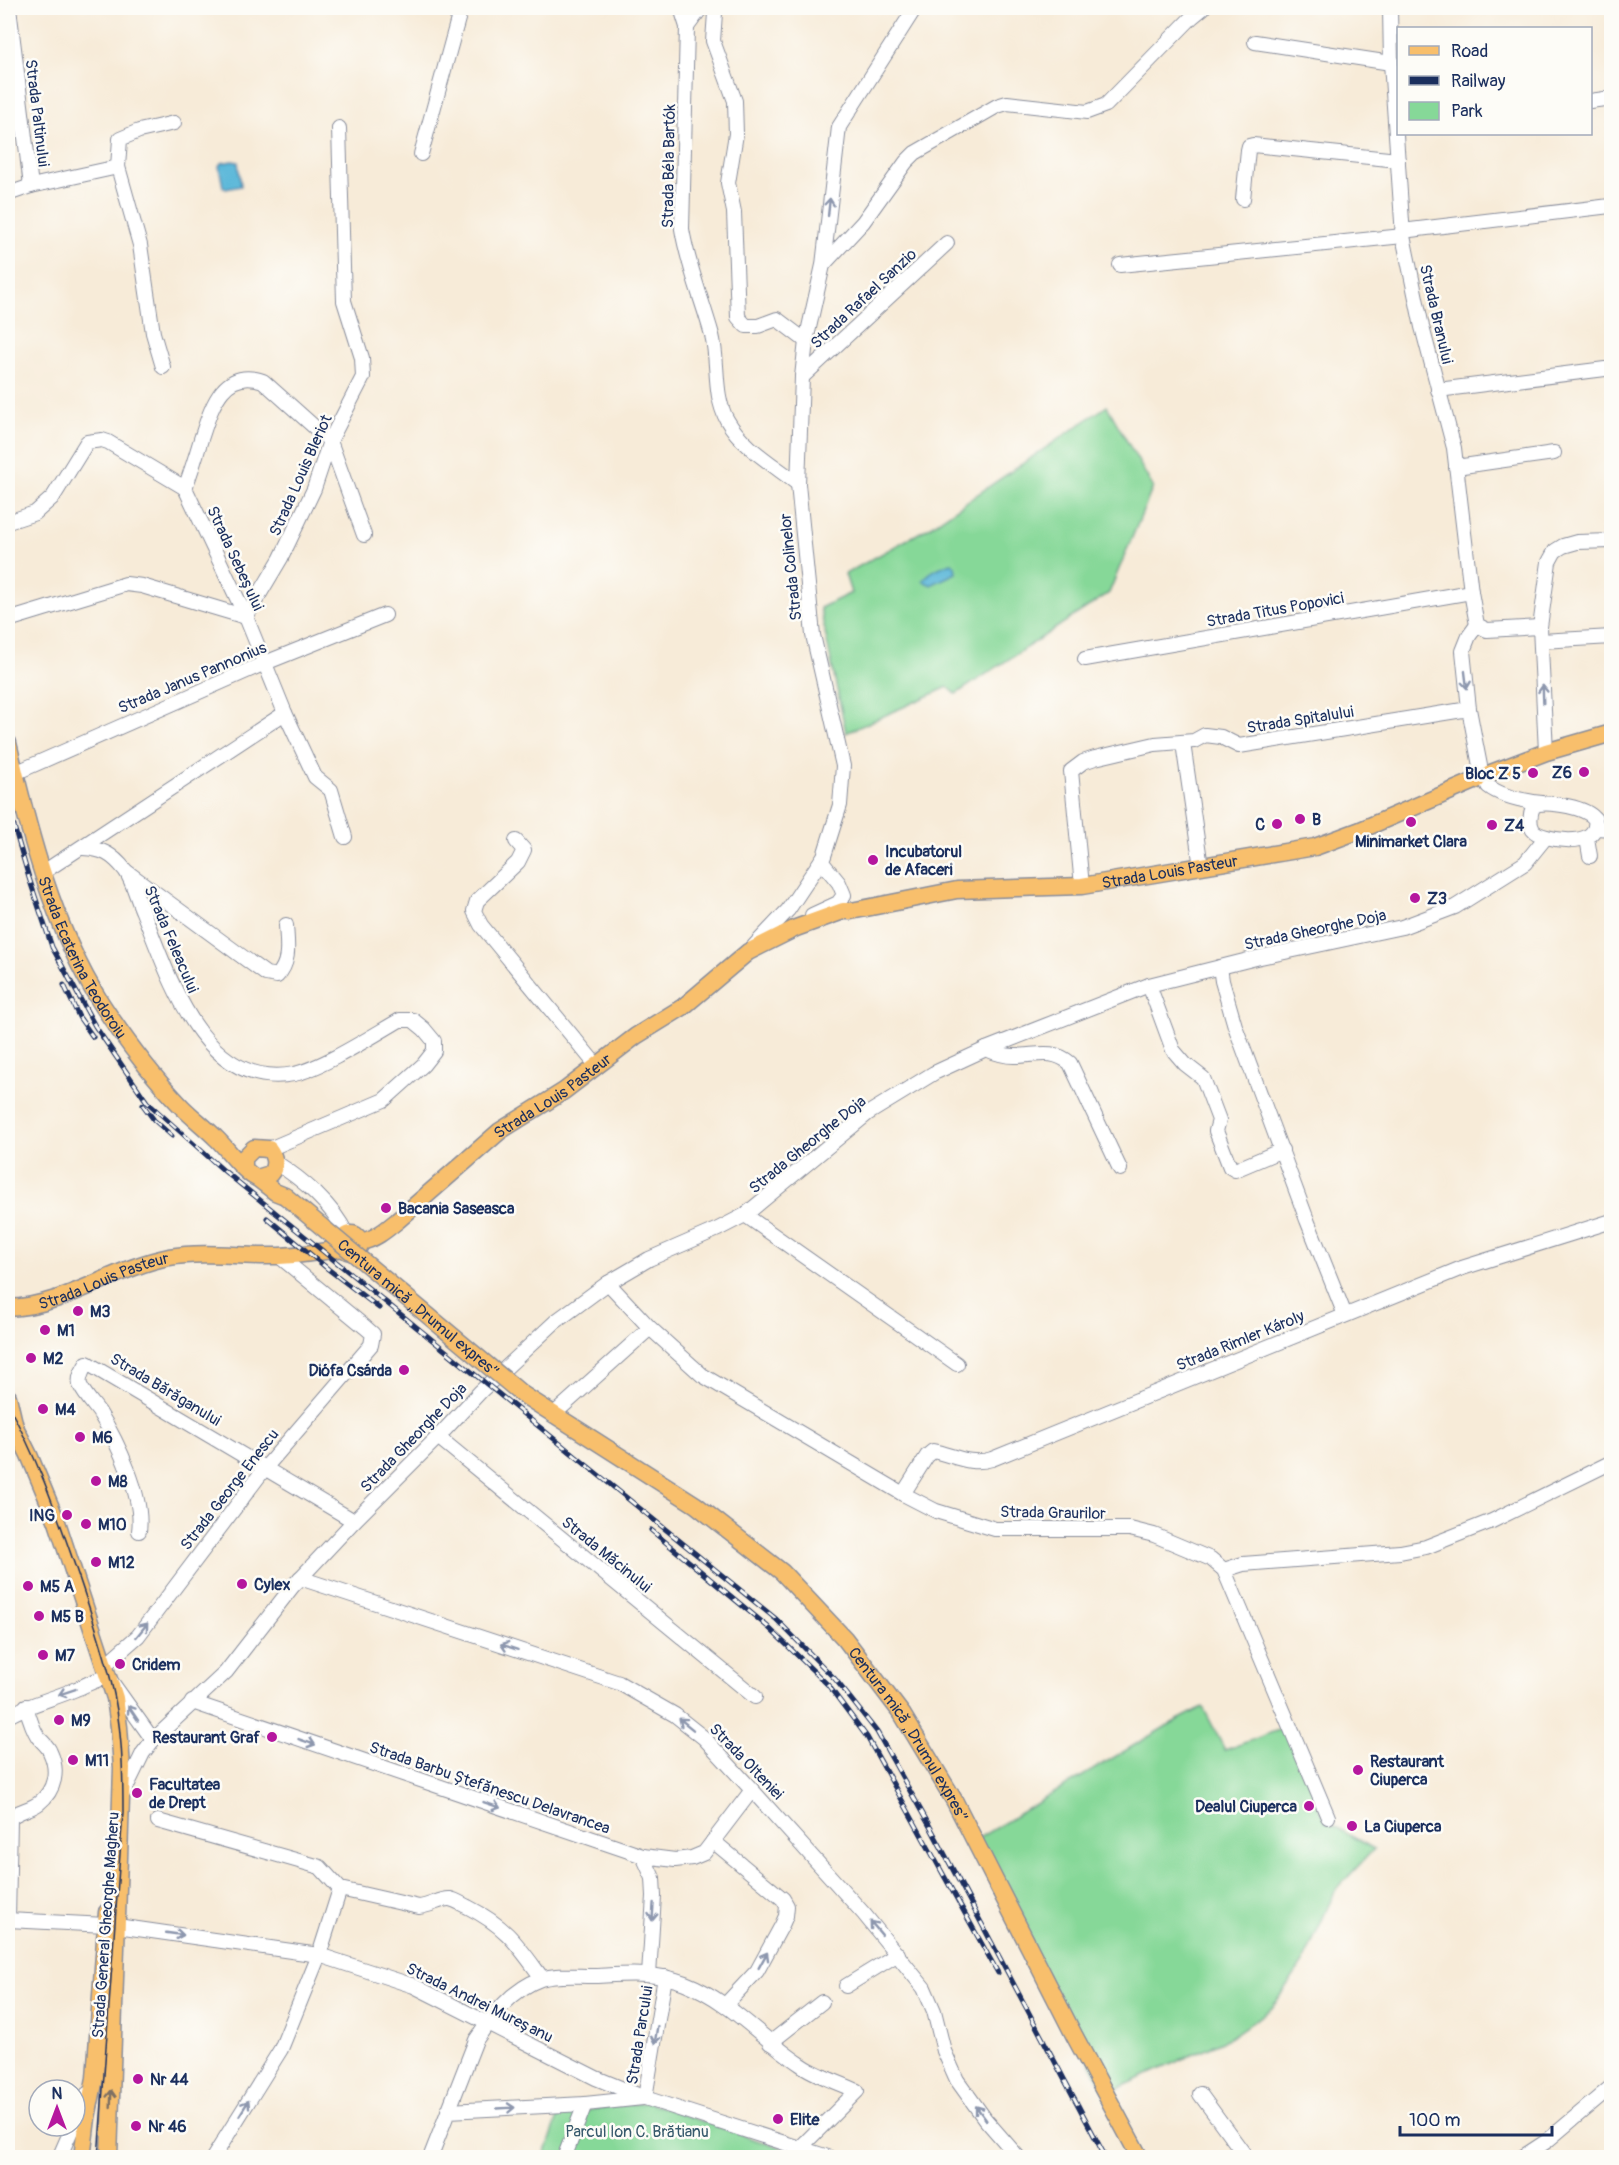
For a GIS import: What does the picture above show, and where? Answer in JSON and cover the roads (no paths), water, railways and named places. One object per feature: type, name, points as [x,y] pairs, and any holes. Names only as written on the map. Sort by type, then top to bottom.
[{"type":"main road","name":"Strada Louis Pasteur","points":[[8,1317],[15,1308],[57,1299],[168,1257],[200,1254],[279,1256],[350,1242],[367,1241],[379,1235],[500,1131],[564,1091],[636,1035],[683,1007],[748,952],[792,920],[957,890],[1082,886],[1315,847],[1546,752],[1611,733]]},
{"type":"main road","name":"Strada Ecaterina Teodoroiu","points":[[8,743],[42,873],[84,972],[101,1003],[153,1074],[244,1167],[249,1175],[269,1167]]},
{"type":"main road","name":"Strada Louis Pasteur","points":[[748,952],[760,952],[783,945],[839,920],[851,911]]},
{"type":"main road","name":"Strada Ecaterina Teodoroiu","points":[[216,1138],[249,1150]]},
{"type":"main road","points":[[244,1167],[244,1158],[249,1150],[258,1147],[269,1167]]},
{"type":"main road","name":"Centura mică „Drumul expres”","points":[[269,1167],[275,1192],[285,1196],[522,1394],[696,1504],[732,1532],[782,1572],[845,1639],[902,1714],[954,1800],[1074,2035],[1140,2157]]},
{"type":"main road","name":"Strada General Gheorghe Magheru","points":[[8,1397],[11,1423],[57,1521],[115,1698],[121,1749],[112,1926],[82,2157]]},
{"type":"main road","name":"Strada General Gheorghe Magheru","points":[[108,1681],[114,1779],[109,2157]]},
{"type":"street","name":"Strada Paltinului","points":[[9,8],[31,186]]},
{"type":"street","points":[[420,154],[460,10],[475,8]]},
{"type":"street","name":"Strada Béla Bartók","points":[[681,8],[687,27],[682,229],[686,255],[712,337],[718,389],[726,418],[739,437],[798,484]]},
{"type":"street","points":[[687,27],[701,8]]},
{"type":"street","name":"Strada Colinelor","points":[[792,920],[821,861],[840,805],[843,766],[813,635],[798,484],[802,377],[806,341],[823,265],[839,127],[915,8]]},
{"type":"street","points":[[823,265],[863,222],[915,153],[1006,103],[1087,112],[1106,105],[1188,12],[1203,8]]},
{"type":"street","name":"Strada Branului","points":[[1390,8],[1391,63],[1397,133]]},
{"type":"street","points":[[715,13],[713,41],[735,101],[736,134],[728,183],[734,213],[738,317],[746,326],[758,326],[777,319],[806,341]]},
{"type":"street","points":[[1255,42],[1391,63]]},
{"type":"street","points":[[1592,101],[1611,98]]},
{"type":"street","points":[[164,367],[153,333],[140,245],[118,167],[120,139],[139,130],[174,123]]},
{"type":"street","name":"Strada Louis Bleriot","points":[[246,617],[281,558],[315,489],[330,441],[363,377],[362,358],[344,301],[339,128]]},
{"type":"street","name":"Strada Branului","points":[[1397,135],[1403,233],[1420,317],[1454,448],[1477,626]]},
{"type":"street","points":[[1243,199],[1248,150],[1253,145],[1398,160]]},
{"type":"street","points":[[8,194],[31,186],[118,167]]},
{"type":"street","points":[[1120,265],[1403,233],[1610,206]]},
{"type":"street","name":"Strada Rafael Sanzio","points":[[802,377],[947,243]]},
{"type":"street","points":[[1438,390],[1605,369]]},
{"type":"street","points":[[8,522],[35,513],[53,497],[87,442],[102,440],[108,442],[185,488],[213,404],[231,382],[254,378],[263,381],[330,441],[364,535]]},
{"type":"street","points":[[1456,466],[1554,453]]},
{"type":"street","name":"Strada Sebeșului","points":[[185,488],[246,617],[285,713],[315,777],[331,790],[345,837]]},
{"type":"street","points":[[1546,752],[1541,634],[1549,562],[1555,551],[1563,546],[1577,542],[1611,541]]},
{"type":"street","points":[[8,620],[126,584],[142,586],[246,617]]},
{"type":"street","name":"Strada Titus Popovici","points":[[1086,659],[1471,592]]},
{"type":"street","name":"Strada Janus Pannonius","points":[[15,773],[265,663],[385,615]]},
{"type":"street","points":[[1590,856],[1591,833],[1595,819],[1588,813],[1553,804],[1521,800],[1497,792],[1484,778],[1469,709],[1462,651],[1477,626],[1487,630],[1611,637]]},
{"type":"street","name":"Strada Spitalului","points":[[1082,886],[1071,771],[1083,762],[1155,744],[1184,744],[1205,735],[1214,735],[1239,746],[1469,709]]},
{"type":"street","points":[[42,873],[285,713]]},
{"type":"street","points":[[1184,744],[1201,867]]},
{"type":"street","points":[[1521,800],[1531,814],[1539,838],[1576,840],[1591,833],[1611,829]]},
{"type":"street","points":[[1531,814],[1533,807],[1543,803]]},
{"type":"street","name":"Strada Gheorghe Doja","points":[[120,1799],[143,1753],[153,1740],[226,1672],[300,1578],[480,1391],[555,1322],[608,1283],[649,1259],[745,1215],[867,1114],[934,1073],[986,1049],[1149,985],[1402,927],[1455,907],[1525,863],[1539,838]]},
{"type":"street","points":[[516,841],[524,850],[518,862],[477,901],[474,911],[480,925],[597,1066]]},
{"type":"street","name":"Strada Feleacului","points":[[83,848],[103,849],[126,872],[266,974],[277,976],[284,969],[288,956],[286,925]]},
{"type":"street","points":[[792,920],[838,903],[844,895],[839,883],[821,861]]},
{"type":"street","name":"Strada Feleacului","points":[[126,872],[176,995],[194,1024],[217,1050],[237,1065],[270,1076],[296,1074],[327,1061],[400,1020],[413,1020],[434,1041],[434,1052],[423,1065],[384,1100],[269,1167]]},
{"type":"street","points":[[1220,967],[1235,1026],[1345,1316]]},
{"type":"street","points":[[1149,985],[1173,1050],[1185,1064],[1203,1078],[1219,1120],[1216,1131],[1230,1167],[1235,1170],[1282,1150]]},
{"type":"street","points":[[986,1049],[1012,1056],[1045,1053],[1060,1055],[1070,1063],[1120,1169]]},
{"type":"street","points":[[269,1167],[298,1180],[332,1212],[350,1242]]},
{"type":"street","name":"Strada Gheorghe Doja","points":[[745,1215],[957,1364]]},
{"type":"street","name":"Strada Rimler Károly","points":[[903,1494],[927,1456],[933,1451],[971,1462],[981,1462],[1462,1268],[1611,1221]]},
{"type":"street","name":"Strada George Enescu","points":[[108,1681],[106,1664],[138,1636],[265,1468],[371,1344],[373,1334],[279,1256]]},
{"type":"street","name":"Strada Graurilor","points":[[608,1283],[650,1328],[702,1375],[903,1494],[936,1511],[995,1529],[1130,1529],[1146,1533],[1211,1559],[1224,1570]]},
{"type":"street","points":[[553,1415],[650,1328]]},
{"type":"street","name":"Strada Bărăganului","points":[[139,1531],[137,1499],[128,1471],[100,1414],[81,1386],[81,1375],[87,1363],[354,1521]]},
{"type":"street","name":"Strada Măcinului","points":[[438,1437],[755,1697]]},
{"type":"street","points":[[1328,1817],[1224,1570],[1243,1564],[1400,1552],[1426,1547],[1492,1521],[1611,1462]]},
{"type":"street","name":"Strada Olteniei","points":[[300,1578],[619,1683],[675,1715],[704,1738],[898,1954],[924,1988],[934,2011],[944,2052],[957,2080],[985,2119],[1019,2157]]},
{"type":"street","points":[[8,1716],[26,1706],[78,1689],[95,1679],[108,1681],[153,1740]]},
{"type":"street","name":"Strada Barbu Ștefănescu Delavrancea","points":[[192,1702],[643,1856],[675,1860],[692,1858],[704,1853],[753,1790]]},
{"type":"street","name":"Strada Andrei Mureșanu","points":[[26,1706],[36,1733],[51,1753],[56,1779],[51,1792],[38,1805],[16,1812],[10,1818],[8,1920],[112,1926],[319,1955],[414,1986],[596,2078],[645,2098]]},
{"type":"street","points":[[158,1821],[320,1867],[340,1889],[419,1907],[431,1906],[440,1900],[450,1899],[489,1918],[513,1937],[542,1978]]},
{"type":"street","points":[[713,1841],[783,1899],[787,1906],[786,1916],[757,1971],[725,2005]]},
{"type":"street","name":"Strada Parcului","points":[[643,1856],[653,1878],[654,1896],[649,1975]]},
{"type":"street","points":[[213,2157],[281,2049],[319,1955],[340,1889]]},
{"type":"street","points":[[846,1986],[898,1954]]},
{"type":"street","points":[[430,2157],[476,2040],[502,2006],[523,1987],[542,1978],[649,1975],[686,1983],[725,2005],[802,2066],[857,2091],[801,2147]]},
{"type":"street","name":"Strada Parcului","points":[[645,2098],[665,1977]]},
{"type":"street","points":[[771,2043],[822,2002]]},
{"type":"street","points":[[87,2094],[94,2078]]},
{"type":"street","points":[[1521,2157],[1547,2141],[1611,2086]]},
{"type":"street","points":[[1200,2094],[1247,2157]]},
{"type":"street","points":[[448,2111],[585,2104],[645,2098],[831,2157]]},
{"type":"street","points":[[564,2157],[585,2104]]},
{"type":"street","points":[[59,2157],[68,2138]]},
{"type":"water","points":[[238,162],[241,186],[226,189],[223,187],[219,166],[221,163]]},
{"type":"water","points":[[952,563],[956,573],[931,585],[923,581],[932,572]]},
{"type":"tram line","points":[[8,1405],[44,1481],[59,1520],[98,1635],[115,1697],[120,1730],[123,1812],[98,2158]]},
{"type":"railway","points":[[8,806],[52,947],[95,1026],[147,1102],[223,1170],[776,1619],[835,1679],[877,1732],[933,1832],[1106,2158]]},
{"type":"railway","points":[[64,985],[79,1017],[93,1037]]},
{"type":"railway","points":[[143,1105],[154,1120],[172,1136]]},
{"type":"railway","points":[[267,1218],[379,1308]]},
{"type":"railway","points":[[651,1530],[768,1627],[828,1685],[867,1737],[998,1973]]},
{"type":"place","name":"Z6","points":[[1584,772]]},
{"type":"place","name":"Bloc Z 5","points":[[1533,773]]},
{"type":"place","name":"B","points":[[1300,819]]},
{"type":"place","name":"Minimarket Clara","points":[[1411,822]]},
{"type":"place","name":"C","points":[[1277,824]]},
{"type":"place","name":"Z4","points":[[1492,825]]},
{"type":"place","name":"Incubatorul de Afaceri","points":[[873,860]]},
{"type":"place","name":"Z3","points":[[1415,898]]},
{"type":"place","name":"Bacania Saseasca","points":[[386,1208]]},
{"type":"place","name":"M3","points":[[78,1311]]},
{"type":"place","name":"M1","points":[[45,1330]]},
{"type":"place","name":"M2","points":[[31,1358]]},
{"type":"place","name":"Diófa Csárda","points":[[404,1370]]},
{"type":"place","name":"M4","points":[[43,1409]]},
{"type":"place","name":"M6","points":[[80,1437]]},
{"type":"place","name":"M8","points":[[96,1481]]},
{"type":"place","name":"ING","points":[[67,1515]]},
{"type":"place","name":"M10","points":[[86,1524]]},
{"type":"place","name":"M12","points":[[96,1562]]},
{"type":"place","name":"Cylex","points":[[242,1584]]},
{"type":"place","name":"M5 A","points":[[28,1586]]},
{"type":"place","name":"M5 B","points":[[39,1616]]},
{"type":"place","name":"M7","points":[[43,1655]]},
{"type":"place","name":"Cridem","points":[[120,1664]]},
{"type":"place","name":"M9","points":[[59,1720]]},
{"type":"place","name":"Restaurant Graf","points":[[272,1737]]},
{"type":"place","name":"M11","points":[[73,1760]]},
{"type":"place","name":"Restaurant Ciuperca","points":[[1358,1770]]},
{"type":"place","name":"Facultatea de Drept","points":[[137,1793]]},
{"type":"place","name":"Dealul Ciuperca","points":[[1309,1806]]},
{"type":"place","name":"La Ciuperca","points":[[1352,1826]]},
{"type":"place","name":"Nr 44","points":[[138,2079]]},
{"type":"place","name":"Elite","points":[[778,2119]]},
{"type":"place","name":"Nr 46","points":[[136,2126]]},
{"type":"park label","name":"Parcul Ion C. Brătianu","points":[[637,2131]]}]
